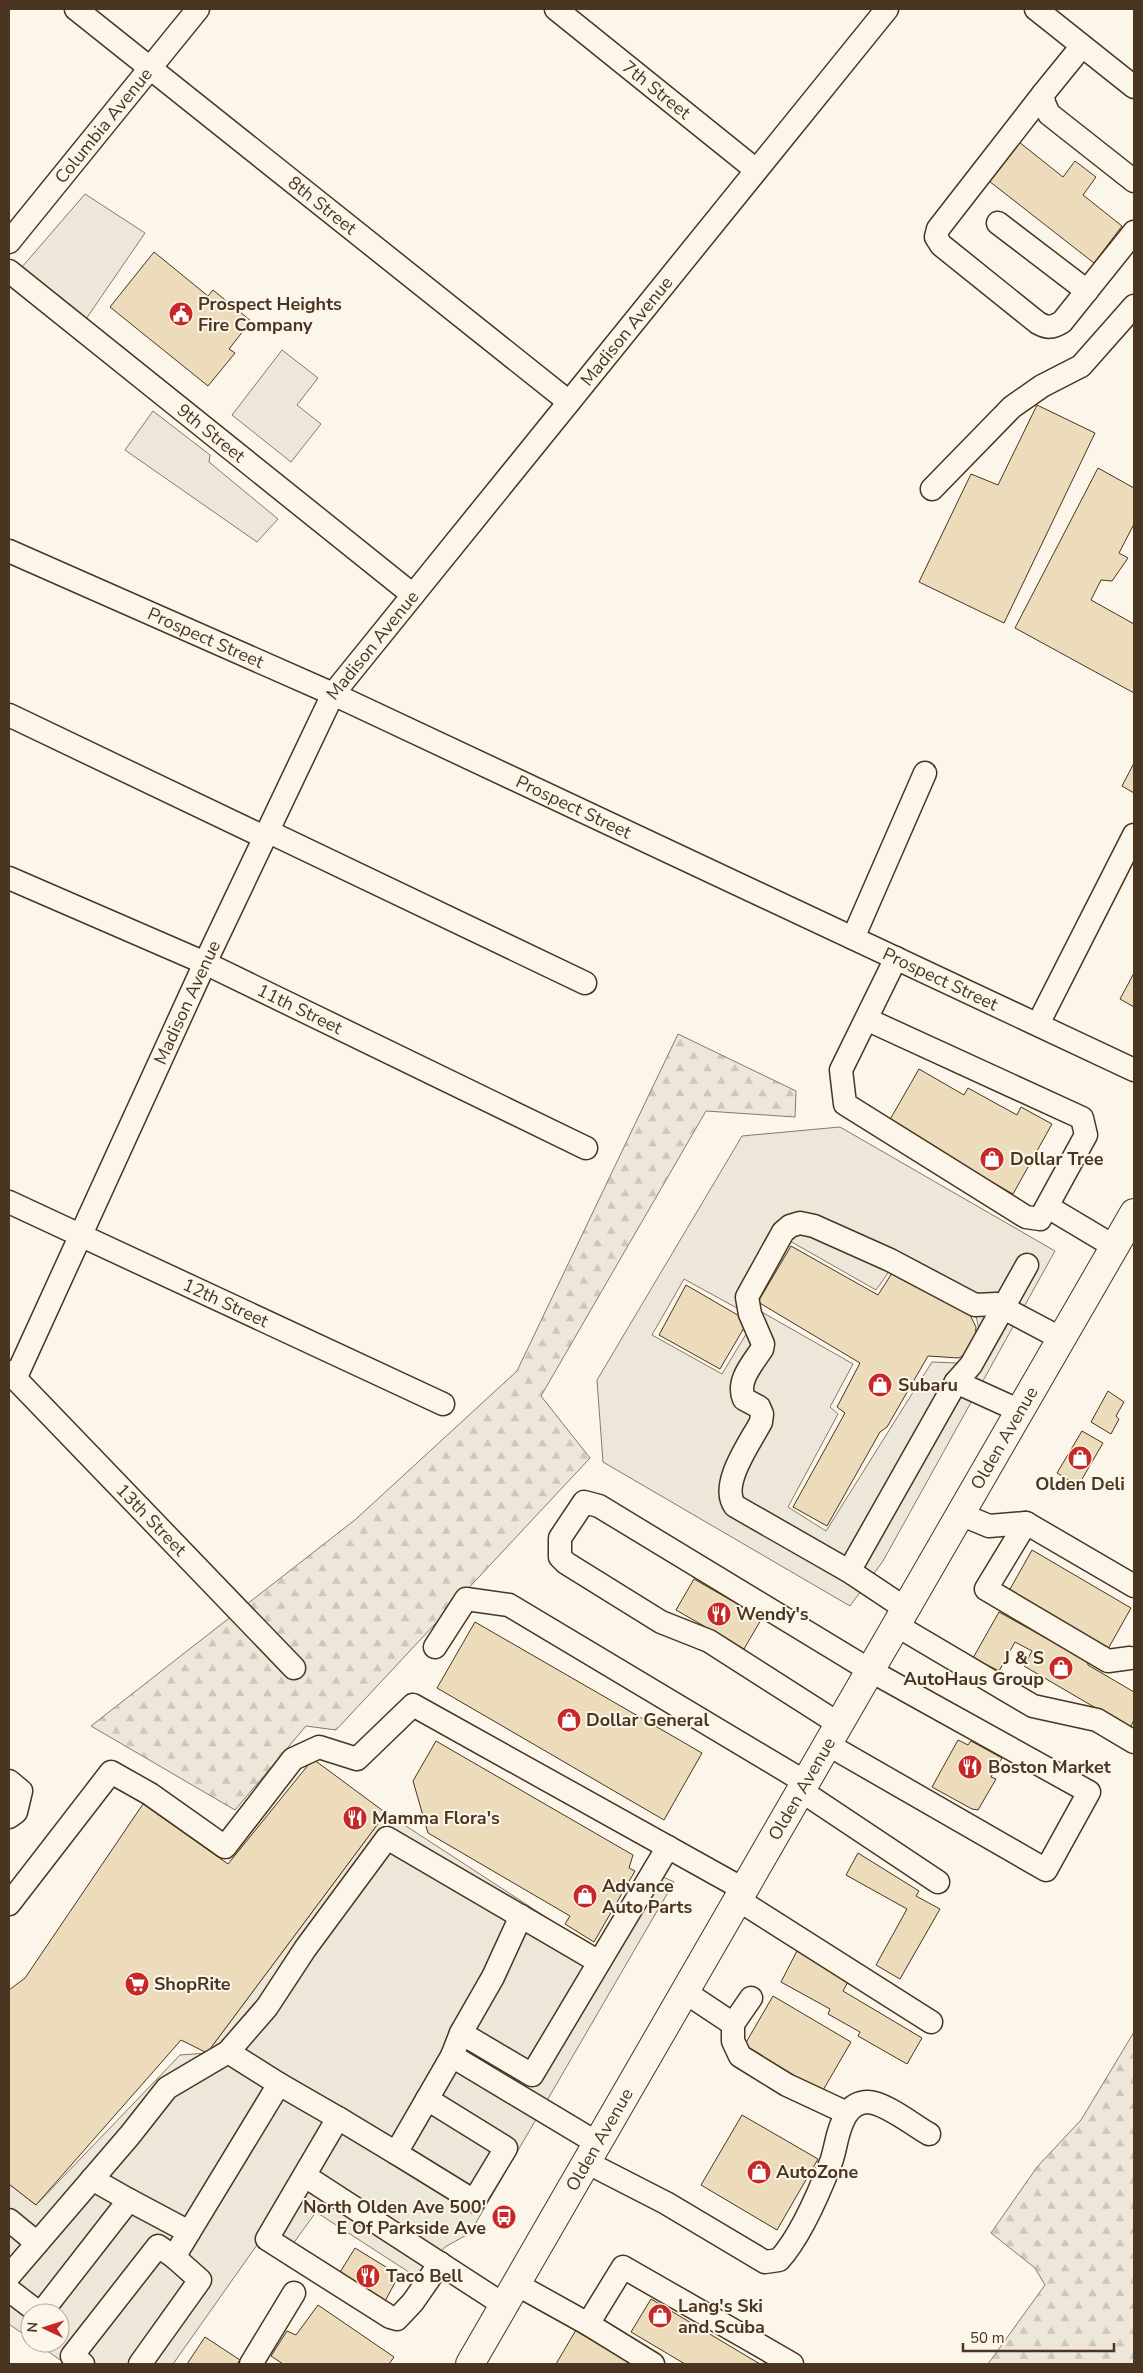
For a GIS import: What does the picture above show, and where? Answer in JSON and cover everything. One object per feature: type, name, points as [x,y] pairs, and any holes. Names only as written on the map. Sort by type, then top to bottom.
[{"type":"main road","name":"Olden Avenue","points":[[470,2364],[960,1514],[1062,1339],[1123,1243],[1134,1213]]},
{"type":"street","name":"8th Street","points":[[76,9],[569,402]]},
{"type":"street","name":"Columbia Avenue","points":[[9,242],[198,9]]},
{"type":"street","name":"7th Street","points":[[556,9],[756,170]]},
{"type":"street","name":"Madison Avenue","points":[[12,1376],[81,1236],[205,963],[333,694],[887,9]]},
{"type":"street","points":[[1036,9],[1134,87]]},
{"type":"street","points":[[1082,46],[938,229],[936,237],[948,251],[1044,327],[1053,327],[1062,322],[1134,232]]},
{"type":"street","points":[[1043,94],[1048,114],[1134,181]]},
{"type":"street","points":[[998,223],[1087,291]]},
{"type":"street","name":"9th Street","points":[[9,271],[412,595]]},
{"type":"street","points":[[932,489],[1012,407],[1042,386],[1081,366],[1134,306]]},
{"type":"street","name":"Prospect Street","points":[[9,551],[333,694],[1134,1070]]},
{"type":"street","points":[[9,715],[585,983]]},
{"type":"street","points":[[853,938],[925,773]]},
{"type":"street","points":[[1038,1024],[1134,835]]},
{"type":"street","name":"11th Street","points":[[9,878],[205,963],[586,1148]]},
{"type":"street","points":[[866,1019],[1082,1118],[1086,1135],[1040,1219],[1026,1217],[845,1104],[841,1070],[866,1019],[896,958]]},
{"type":"street","name":"12th Street","points":[[9,1202],[442,1404]]},
{"type":"street","points":[[1048,1207],[1123,1243]]},
{"type":"street","points":[[1062,1339],[996,1304],[975,1305],[890,1260],[814,1226],[800,1224],[790,1226],[783,1232],[747,1297],[750,1314],[762,1348],[744,1378],[741,1386],[742,1394],[744,1399],[760,1407],[762,1414],[761,1422],[731,1480],[730,1500],[735,1506],[852,1573],[901,1617],[1034,1706],[1097,1720],[1134,1742]]},
{"type":"street","points":[[852,1573],[852,1566],[956,1382],[972,1365],[1027,1266]]},
{"type":"street","name":"13th Street","points":[[12,1376],[294,1668]]},
{"type":"street","points":[[956,1382],[1020,1412]]},
{"type":"street","points":[[584,1502],[599,1506],[871,1671],[1089,1792],[1046,1870],[833,1734],[709,1641],[661,1622],[566,1563],[560,1556],[560,1538],[584,1502]]},
{"type":"street","points":[[960,1514],[989,1526],[1026,1523],[1134,1586]]},
{"type":"street","points":[[1026,1523],[986,1589],[1108,1661],[1133,1657]]},
{"type":"street","points":[[435,1647],[466,1600],[509,1605],[803,1786],[938,1882]]},
{"type":"street","points":[[9,1904],[111,1772],[150,1794],[225,1846],[294,1759],[319,1747],[358,1759],[413,1705],[668,1846],[930,2022]]},
{"type":"street","points":[[9,1781],[21,1791],[16,1812],[9,1817]]},
{"type":"street","points":[[9,2276],[167,2088],[228,2052],[267,2007],[305,1949],[387,1838],[599,1962]]},
{"type":"street","points":[[461,2033],[532,2075],[668,1846]]},
{"type":"street","points":[[396,2152],[452,2056],[461,2033],[493,1977],[521,1916]]},
{"type":"street","points":[[684,1992],[733,2024]]},
{"type":"street","points":[[751,1998],[733,2024],[733,2041],[740,2056],[787,2085],[847,2113]]},
{"type":"street","points":[[228,2052],[396,2152],[474,2201],[506,2148],[427,2098]]},
{"type":"street","points":[[452,2056],[666,2203],[765,2262],[778,2260],[787,2251],[810,2208],[831,2160],[836,2135],[847,2113],[858,2103],[869,2102],[880,2105],[929,2134]]},
{"type":"street","points":[[174,2257],[279,2084]]},
{"type":"street","points":[[338,2118],[267,2239],[390,2318],[397,2318],[413,2302],[440,2263]]},
{"type":"street","points":[[305,2176],[440,2263],[510,2295],[588,2324],[654,2364]]},
{"type":"street","points":[[92,2179],[189,2232]]},
{"type":"street","points":[[48,2303],[129,2200]]},
{"type":"street","points":[[9,2220],[37,2242]]},
{"type":"street","points":[[83,2364],[72,2356],[158,2246],[174,2257],[200,2280],[140,2364]]},
{"type":"street","points":[[588,2324],[622,2267],[792,2364]]},
{"type":"street","points":[[9,2290],[27,2303]]},
{"type":"street","points":[[251,2364],[294,2293]]},
{"type":"green space","points":[[678,1034],[796,1091],[795,1117],[706,1111],[541,1396],[590,1458],[336,1730],[306,1726],[235,1810],[91,1726],[356,1519],[517,1371]]},
{"type":"green space","points":[[1134,2032],[1134,2364],[988,2364],[1045,2285],[1035,2268],[991,2233],[1037,2167],[1081,2120]]},
{"type":"shaded area","points":[[85,194],[145,233],[86,319],[22,267]]},
{"type":"shaded area","points":[[282,350],[318,378],[297,405],[321,424],[291,462],[232,415]]},
{"type":"shaded area","points":[[153,411],[210,455],[209,462],[278,519],[257,542],[125,450]]},
{"type":"shaded area","points":[[840,1127],[1055,1251],[883,1561],[850,1606],[603,1462],[597,1380],[742,1136]],"holes":[[[790,1241],[876,1290],[893,1266],[974,1307],[980,1334],[967,1359],[957,1363],[932,1362],[826,1531],[788,1507],[838,1414],[830,1407],[853,1364],[760,1311],[722,1374],[652,1335],[684,1279],[746,1313]]]},
{"type":"shaded area","points":[[386,1813],[595,1949],[646,1869],[674,1882],[470,2233],[445,2247],[418,2278],[316,2212],[290,2248],[264,2235],[173,2364],[66,2364],[50,2353],[70,2353],[70,2303],[20,2303],[20,2332],[9,2324],[9,2184],[36,2205],[180,2055],[207,2053]]},
{"type":"building","points":[[1019,142],[1063,177],[1075,161],[1096,177],[1083,195],[1122,226],[1094,263],[989,181]]},
{"type":"building","name":"Prospect Heights Fire Company","points":[[154,252],[208,296],[213,290],[251,321],[229,349],[235,353],[208,386],[110,307]]},
{"type":"building","points":[[1037,405],[1095,433],[1004,623],[919,582],[971,474],[998,485]]},
{"type":"building","points":[[1098,468],[1134,488],[1134,524],[1119,553],[1128,558],[1112,581],[1101,580],[1091,600],[1134,624],[1134,693],[1015,628]]},
{"type":"building","points":[[1134,763],[1134,793],[1122,786]]},
{"type":"building","points":[[1134,973],[1134,1007],[1120,999]]},
{"type":"building","name":"Dollar Tree","points":[[919,1069],[964,1095],[968,1088],[1017,1115],[1021,1107],[1052,1124],[1013,1194],[888,1123]]},
{"type":"building","name":"Subaru","points":[[791,1246],[878,1295],[894,1270],[970,1315],[976,1327],[975,1341],[969,1351],[959,1358],[928,1356],[887,1427],[880,1432],[827,1526],[793,1507],[845,1413],[837,1407],[860,1363],[758,1302]]},
{"type":"building","points":[[686,1285],[748,1321],[720,1369],[659,1335]]},
{"type":"building","points":[[1108,1391],[1124,1402],[1116,1416],[1119,1419],[1111,1434],[1091,1422]]},
{"type":"building","name":"Olden Deli","points":[[1082,1431],[1103,1443],[1078,1486],[1057,1473]]},
{"type":"building","points":[[1032,1550],[1131,1608],[1108,1649],[1009,1591]]},
{"type":"building","name":"Wendy's","points":[[694,1579],[762,1618],[744,1649],[676,1610]]},
{"type":"building","name":"J & S AutoHaus Group","points":[[999,1612],[1087,1661],[1088,1665],[1134,1692],[1134,1720],[1130,1728],[1024,1666],[1032,1651],[1015,1642],[999,1671],[973,1658]]},
{"type":"building","name":"Dollar General","points":[[475,1622],[702,1753],[664,1820],[437,1688]]},
{"type":"building","name":"Boston Market","points":[[958,1740],[968,1745],[971,1741],[1002,1758],[991,1777],[996,1779],[978,1810],[972,1809],[932,1787]]},
{"type":"building","points":[[436,1741],[633,1855],[629,1868],[635,1871],[594,1942],[565,1924],[570,1916],[428,1833],[413,1781]]},
{"type":"building","name":"ShopRite","points":[[313,1759],[386,1813],[207,2053],[181,2040],[36,2205],[9,2184],[9,1990],[25,1978],[143,1804],[228,1864]]},
{"type":"building","points":[[858,1853],[919,1891],[916,1896],[940,1909],[900,1979],[876,1965],[907,1909],[846,1875]]},
{"type":"building","points":[[799,1947],[851,1976],[843,1991],[922,2038],[907,2064],[858,2036],[860,2032],[828,2014],[830,2009],[781,1982]]},
{"type":"building","points":[[773,1996],[851,2042],[822,2092],[744,2046]]},
{"type":"building","name":"AutoZone","points":[[742,2115],[818,2159],[777,2230],[701,2185]]},
{"type":"building","name":"Taco Bell","points":[[355,2248],[399,2275],[383,2305],[337,2277]]},
{"type":"building","name":"Lang's Ski and Scuba","points":[[651,2299],[760,2364],[685,2364],[631,2332]]},
{"type":"building","points":[[318,2305],[394,2357],[389,2364],[283,2364],[271,2356],[287,2331],[296,2335]]},
{"type":"building","points":[[576,2330],[634,2364],[556,2364]]},
{"type":"building","points":[[205,2337],[240,2360],[237,2364],[187,2364]]},
{"type":"place","name":"Prospect Heights Fire Company","points":[[181,314]]},
{"type":"place","name":"Dollar Tree","points":[[992,1159]]},
{"type":"place","name":"Subaru","points":[[880,1385]]},
{"type":"place","name":"Olden Deli","points":[[1080,1458]]},
{"type":"place","name":"Wendy's","points":[[719,1614]]},
{"type":"place","name":"J & S AutoHaus Group","points":[[1061,1668]]},
{"type":"place","name":"Dollar General","points":[[569,1720]]},
{"type":"place","name":"Boston Market","points":[[970,1767]]},
{"type":"place","name":"Mamma Flora's","points":[[355,1818]]},
{"type":"place","name":"Advance Auto Parts","points":[[585,1896]]},
{"type":"place","name":"ShopRite","points":[[137,1984]]},
{"type":"place","name":"AutoZone","points":[[759,2172]]},
{"type":"place","name":"North Olden Ave 500' E Of Parkside Ave","points":[[504,2217]]},
{"type":"place","name":"Taco Bell","points":[[368,2276]]},
{"type":"place","name":"Lang's Ski and Scuba","points":[[660,2316]]}]
